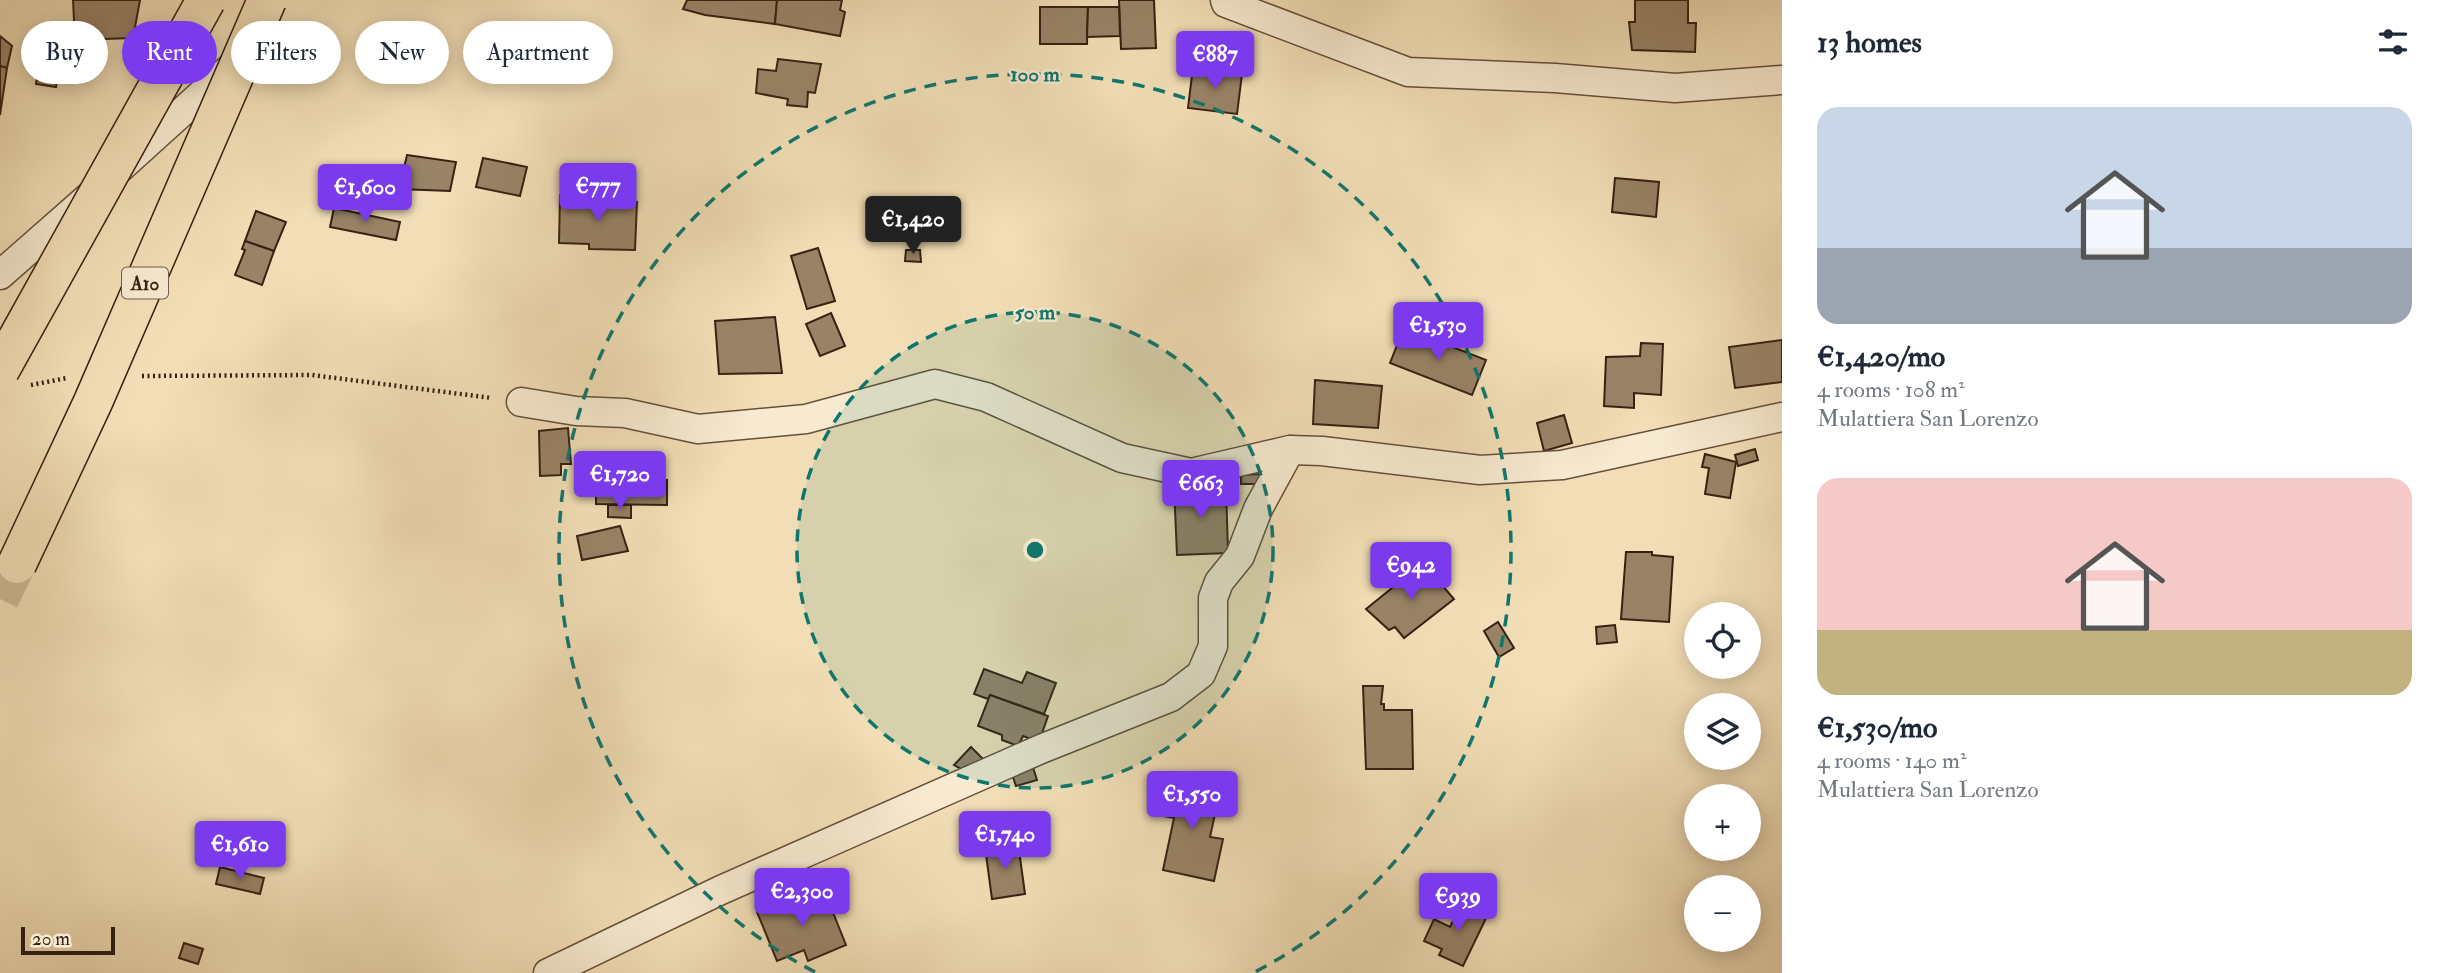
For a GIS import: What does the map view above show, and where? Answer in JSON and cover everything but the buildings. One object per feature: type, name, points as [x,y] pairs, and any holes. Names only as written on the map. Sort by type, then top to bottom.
[{"type":"highway","points":[[13,378],[206,0]]},
{"type":"highway","name":"A10","points":[[17,564],[93,402],[267,0]]},
{"type":"street","points":[[0,275],[229,70],[288,0]]},
{"type":"street","points":[[1225,0],[1226,3],[1408,72],[1555,78],[1675,88],[1734,86],[1782,80]]},
{"type":"street","points":[[521,402],[576,411],[625,413],[698,429],[806,419],[935,384],[986,397],[1122,458],[1191,473],[1290,450],[1322,451],[1480,470],[1562,465],[1782,417]]},
{"type":"street","points":[[548,973],[733,884],[1041,749],[1171,697],[1201,674],[1213,646],[1213,598],[1219,582],[1240,556],[1258,509],[1290,450]]},
{"type":"path","points":[[133,376],[312,375],[521,402]]},
{"type":"path","points":[[13,378],[79,377]]},
{"type":"tunnel","points":[[0,599],[17,564]]}]
